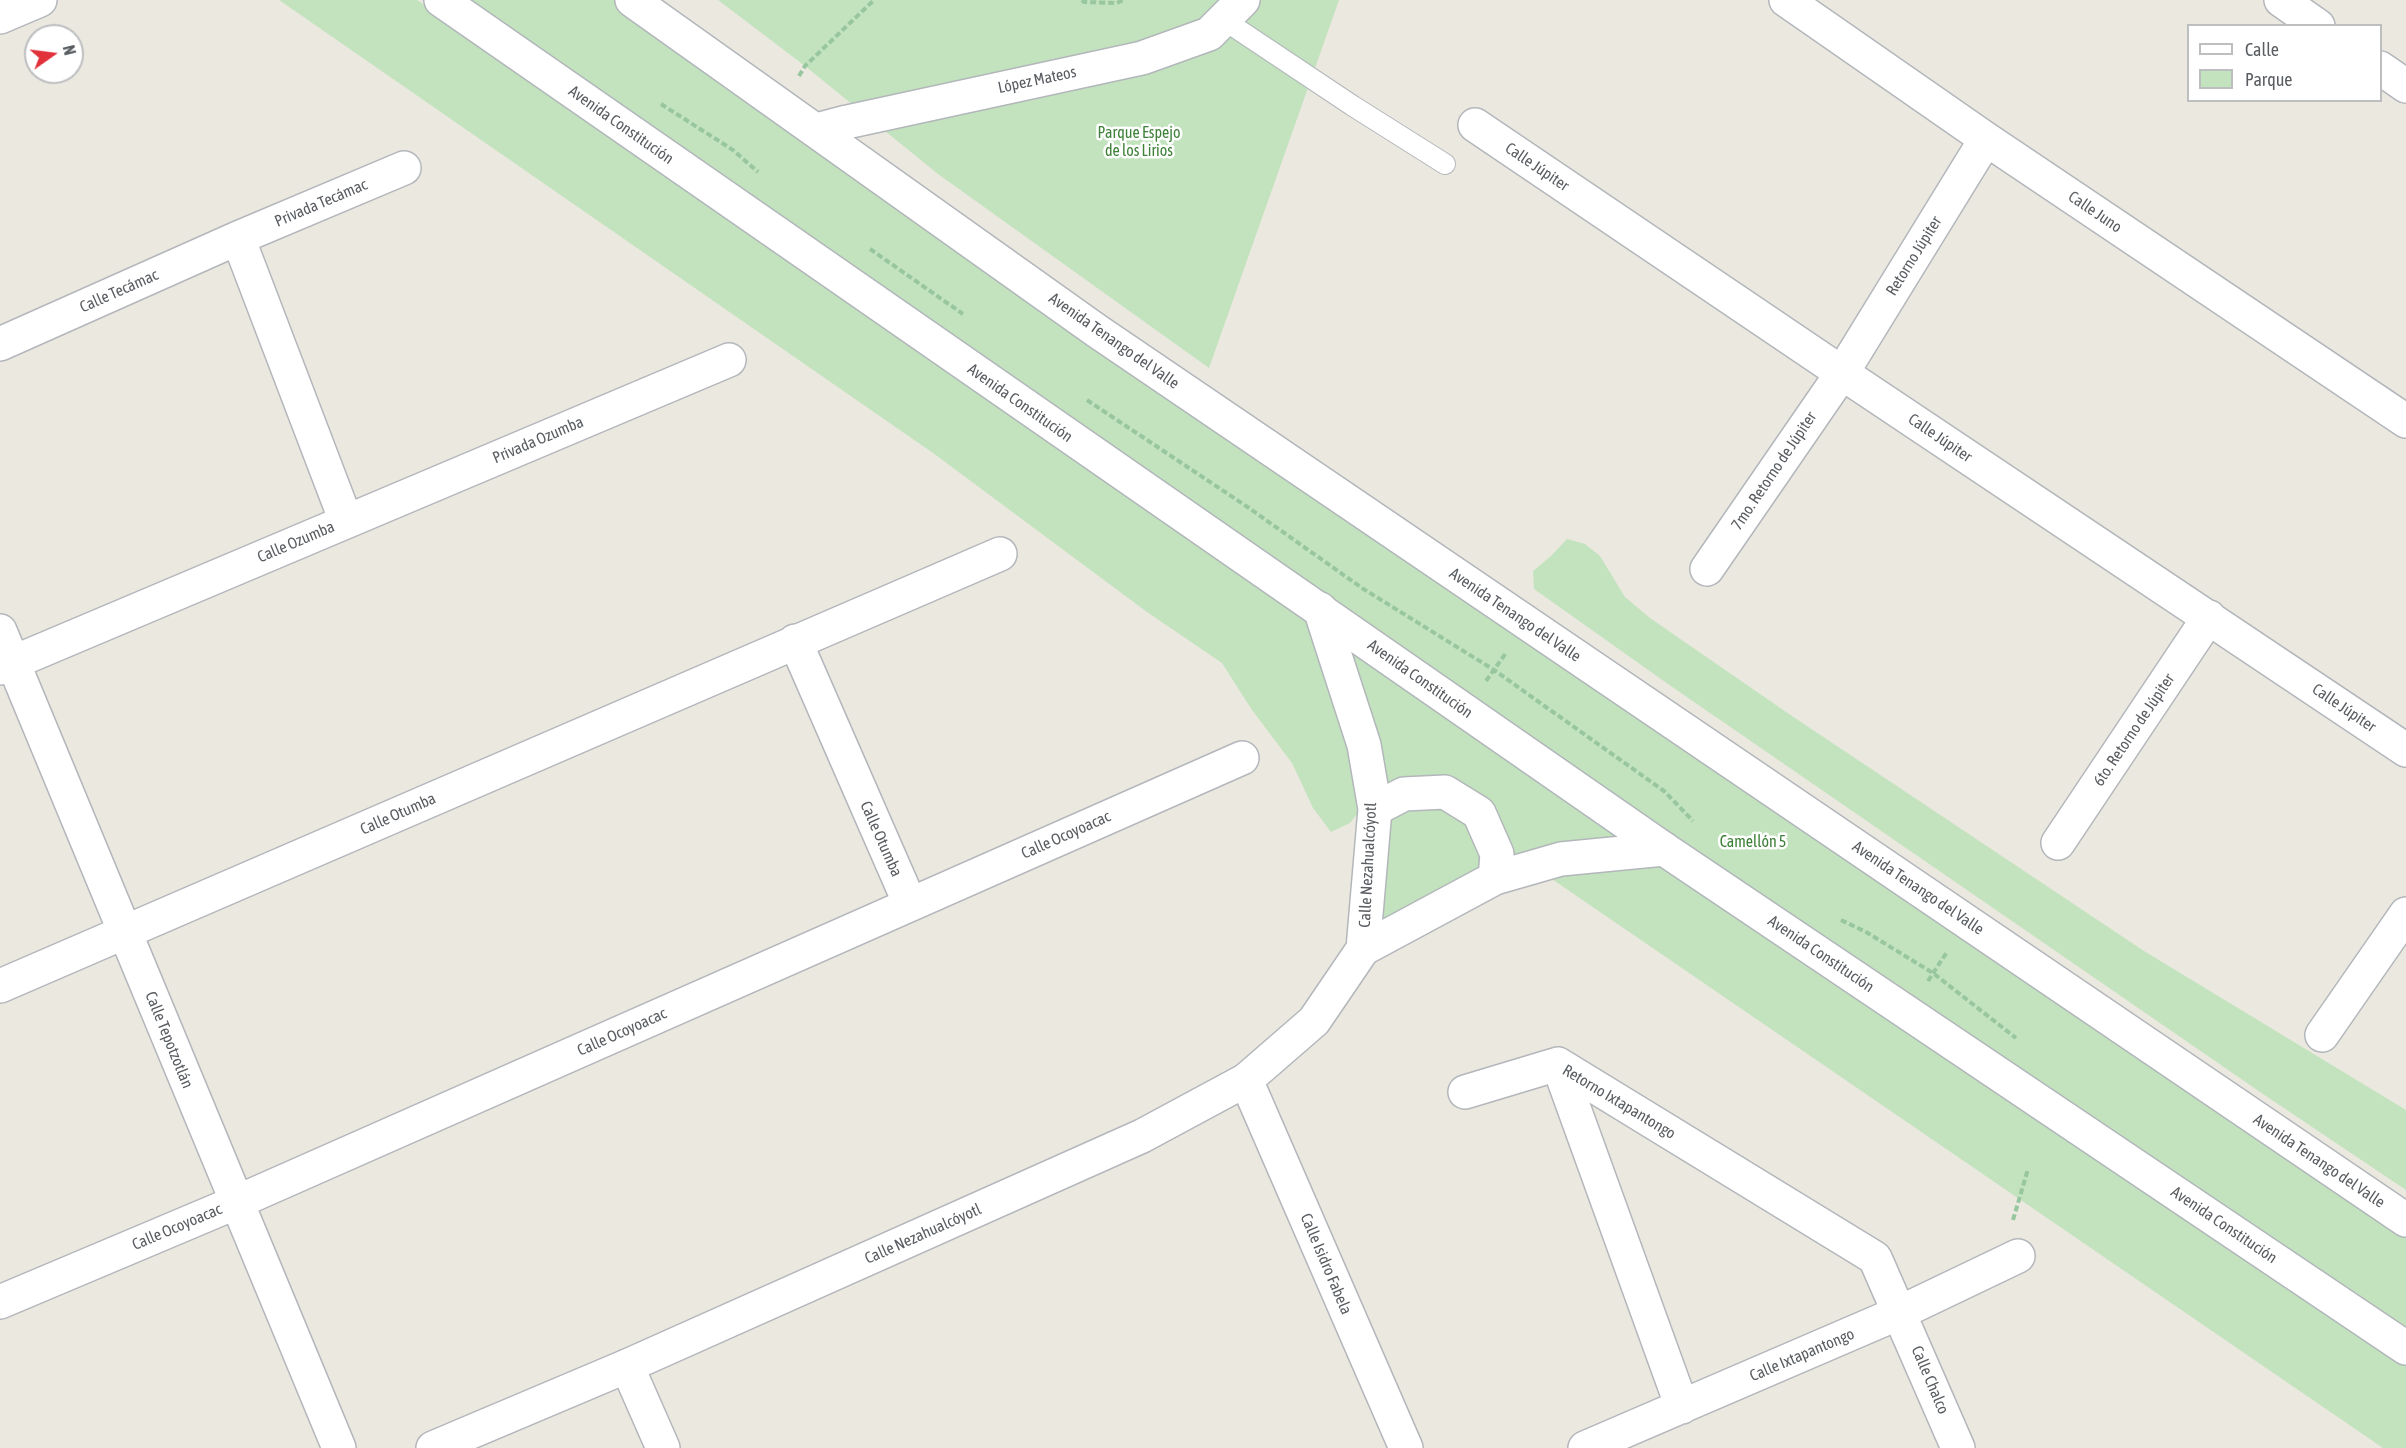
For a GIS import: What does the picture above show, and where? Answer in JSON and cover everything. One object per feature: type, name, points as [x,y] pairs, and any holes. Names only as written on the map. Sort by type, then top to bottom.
[{"type":"street","points":[[0,17],[40,0]]},
{"type":"street","name":"Avenida Constitución","points":[[441,0],[1664,849],[2406,1348]]},
{"type":"street","name":"Avenida Tenango del Valle","points":[[632,0],[779,107],[817,130],[1097,331],[2406,1220]]},
{"type":"street","name":"Calle Juno","points":[[1786,0],[1986,139],[2406,422]]},
{"type":"street","points":[[2281,0],[2315,24]]},
{"type":"street","name":"López Mateos","points":[[817,130],[1142,57],[1209,34],[1234,10]]},
{"type":"street","points":[[2382,69],[2406,86]]},
{"type":"street","name":"Calle Júpiter","points":[[1475,125],[2406,750]]},
{"type":"street","name":"Retorno Júpiter","points":[[1842,373],[1986,139]]},
{"type":"street","name":"Privada Tecámac","points":[[238,238],[404,168]]},
{"type":"street","name":"Calle Tecámac","points":[[0,344],[238,238]]},
{"type":"street","name":"Calle Ozumba","points":[[6,665],[346,521],[238,238]]},
{"type":"street","name":"Privada Ozumba","points":[[346,521],[729,360]]},
{"type":"street","name":"7mo. Retorno de Júpiter","points":[[1707,569],[1842,373]]},
{"type":"street","name":"Calle Otumba","points":[[0,986],[999,554]]},
{"type":"street","name":"Calle Nezahualcóyotl","points":[[1320,609],[1364,745],[1375,809],[1363,949]]},
{"type":"street","name":"6to. Retorno de Júpiter","points":[[2058,843],[2209,617]]},
{"type":"street","name":"Calle Tepotzotlán","points":[[0,632],[6,665],[125,933],[339,1448]]},
{"type":"street","name":"Calle Otumba","points":[[795,641],[910,904]]},
{"type":"street","name":"Calle Ocoyoacac","points":[[0,1302],[237,1202],[1242,758]]},
{"type":"street","points":[[1375,809],[1404,794],[1445,792],[1479,813],[1497,855],[1495,878]]},
{"type":"street","name":"Calle Nezahualcóyotl","points":[[433,1448],[627,1366],[1142,1136],[1246,1080],[1314,1021],[1363,949],[1495,878],[1561,859],[1664,849]]},
{"type":"street","points":[[2322,1035],[2406,914]]},
{"type":"street","points":[[1465,1092],[1557,1064]]},
{"type":"street","name":"Retorno Ixtapantongo","points":[[1557,1064],[1875,1258],[1901,1312]]},
{"type":"street","name":"Retorno Ixtapantongo","points":[[1557,1064],[1682,1407]]},
{"type":"street","name":"Calle Isidro Fabela","points":[[1246,1080],[1406,1448]]},
{"type":"street","name":"Calle Ixtapantongo","points":[[1585,1448],[1901,1312],[2018,1257]]},
{"type":"street","name":"Calle Chalco","points":[[1901,1312],[1958,1448]]},
{"type":"street","points":[[627,1366],[663,1448]]},
{"type":"lane","points":[[1234,10],[1353,106],[1445,164]]},
{"type":"path","points":[[779,107],[806,66],[874,0]]},
{"type":"path","points":[[1082,0],[1084,2],[1117,3],[1123,0]]},
{"type":"path","points":[[654,100],[733,150],[764,177]]},
{"type":"path","points":[[867,247],[972,320]]},
{"type":"path","points":[[1086,399],[1249,508],[1362,588],[1494,670],[1664,791],[1699,826]]},
{"type":"path","points":[[1466,711],[1527,623]]},
{"type":"path","points":[[1837,919],[1866,932],[1933,973],[2018,1039]]},
{"type":"path","points":[[1907,1012],[1967,921]]},
{"type":"path","points":[[2018,1257],[2013,1219],[2028,1169]]},
{"type":"green space","points":[[279,0],[417,0],[1310,615],[1335,688],[1362,808],[1350,823],[1331,832],[1313,808],[1292,763],[1252,710],[1222,663],[1147,612],[933,453]]},
{"type":"green space","name":"Camellón 5","points":[[446,0],[622,0],[2406,1224],[2406,1344]]},
{"type":"green space","name":"Parque Espejo de los Lirios","points":[[718,0],[1339,0],[1209,368],[938,174],[805,66]]},
{"type":"green space","points":[[1567,539],[1585,544],[1600,556],[1625,597],[1650,618],[1789,714],[2144,951],[2406,1110],[2406,1190],[1668,684],[1534,589],[1533,571]]},
{"type":"green space","points":[[1341,637],[1637,842],[1506,867],[1491,817],[1390,791]]},
{"type":"green space","points":[[1417,798],[1467,814],[1489,873],[1395,923],[1377,920],[1379,828]]},
{"type":"green space","points":[[1666,863],[2406,1361],[2406,1448],[2383,1448],[1546,875]]}]
